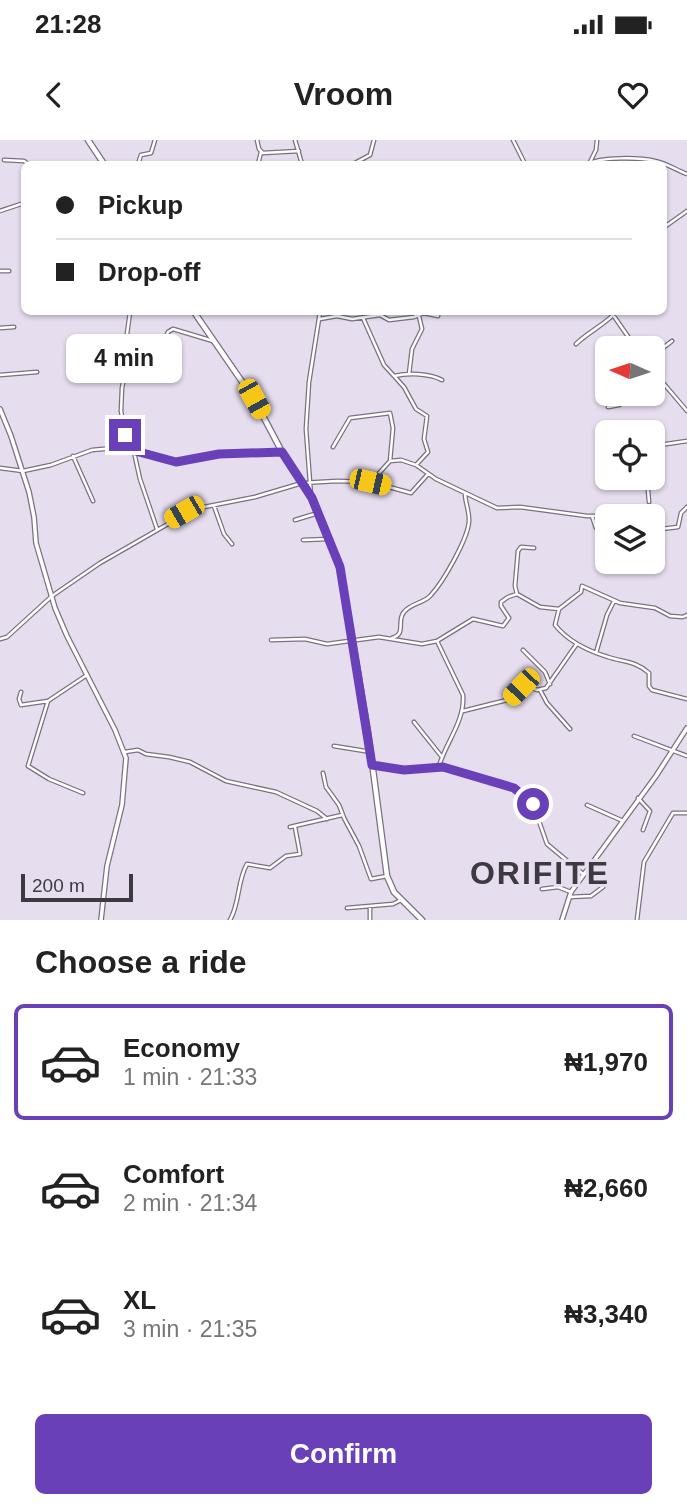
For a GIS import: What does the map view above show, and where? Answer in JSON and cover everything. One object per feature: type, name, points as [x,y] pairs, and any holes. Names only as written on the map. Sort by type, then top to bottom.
[{"type":"main road","points":[[88,140],[102,161]]},
{"type":"main road","points":[[196,315],[254,399],[282,452],[312,498],[340,567],[371,752],[387,876],[394,892],[422,920]]},
{"type":"street","points":[[139,161],[141,155],[153,150],[155,140]]},
{"type":"street","points":[[257,140],[261,152],[259,161]]},
{"type":"street","points":[[295,140],[301,161]]},
{"type":"street","points":[[359,161],[370,155],[374,140]]},
{"type":"street","points":[[513,140],[524,161]]},
{"type":"street","points":[[589,161],[596,150],[597,140]]},
{"type":"street","points":[[261,152],[299,152]]},
{"type":"street","points":[[4,160],[24,161]]},
{"type":"street","points":[[616,161],[655,161]]},
{"type":"street","points":[[667,165],[687,174]]},
{"type":"street","points":[[0,211],[21,204]]},
{"type":"street","points":[[667,225],[687,211]]},
{"type":"street","points":[[0,271],[9,271]]},
{"type":"street","points":[[128,449],[121,411],[130,315]]},
{"type":"street","points":[[312,498],[306,429],[309,382],[320,315]]},
{"type":"street","points":[[320,319],[337,316],[380,316],[389,320],[422,315]]},
{"type":"street","points":[[576,344],[611,315]]},
{"type":"street","points":[[615,315],[628,336]]},
{"type":"street","points":[[409,374],[412,349],[422,329],[418,317]]},
{"type":"street","points":[[363,318],[384,365],[410,397],[416,409],[427,416],[424,439],[428,452],[416,465]]},
{"type":"street","points":[[0,328],[14,327]]},
{"type":"street","points":[[161,349],[168,332],[173,329],[216,342]]},
{"type":"street","points":[[665,346],[672,341]]},
{"type":"street","points":[[0,375],[37,372]]},
{"type":"street","points":[[394,376],[431,375],[442,380]]},
{"type":"street","points":[[665,386],[687,411]]},
{"type":"street","points":[[608,407],[614,406]]},
{"type":"street","points":[[0,409],[23,471],[34,517],[36,543],[51,596],[66,636],[124,753],[124,788],[118,826],[107,866],[101,920]]},
{"type":"street","points":[[333,447],[350,418],[388,412],[393,419],[390,460],[370,482]]},
{"type":"street","points":[[665,444],[687,441]]},
{"type":"street","points":[[0,468],[23,471],[92,450],[128,449],[176,462],[219,454],[282,452]]},
{"type":"street","points":[[134,452],[139,479],[157,529]]},
{"type":"street","points":[[73,456],[93,501]]},
{"type":"street","points":[[390,460],[416,465],[428,474],[497,508],[520,507],[592,516],[595,525]]},
{"type":"street","points":[[0,639],[7,637],[23,624],[51,596],[157,529],[194,509],[302,483],[370,482],[411,493],[428,474]]},
{"type":"street","points":[[648,490],[649,502]]},
{"type":"street","points":[[388,639],[401,632],[404,611],[430,598],[466,539],[469,521],[464,493]]},
{"type":"street","points":[[214,506],[224,534],[232,544]]},
{"type":"street","points":[[665,529],[678,527],[681,513],[687,507]]},
{"type":"street","points":[[295,520],[318,513]]},
{"type":"street","points":[[303,540],[329,539]]},
{"type":"street","points":[[534,548],[521,547],[518,551],[515,586],[517,594],[540,607],[559,609]]},
{"type":"street","points":[[687,615],[670,616],[655,608],[614,601],[582,586],[582,592],[559,609],[555,625],[577,644],[596,653],[638,664],[649,673],[649,686],[652,690],[687,699]]},
{"type":"street","points":[[271,640],[305,639],[327,644],[379,637],[422,644],[437,641],[473,619],[503,626],[509,618],[501,602],[517,594]]},
{"type":"street","points":[[596,653],[614,601]]},
{"type":"street","points":[[437,641],[463,695],[463,711],[439,766]]},
{"type":"street","points":[[541,690],[550,684],[577,644]]},
{"type":"street","points":[[523,650],[545,672],[550,684]]},
{"type":"street","points":[[21,692],[21,705],[48,701],[88,676]]},
{"type":"street","points":[[463,711],[507,700],[524,685],[541,690],[547,703],[570,729]]},
{"type":"street","points":[[48,701],[28,766],[49,779],[83,793]]},
{"type":"street","points":[[414,722],[442,757]]},
{"type":"street","points":[[562,920],[570,895],[583,874],[687,728]]},
{"type":"street","points":[[634,736],[687,756]]},
{"type":"street","points":[[334,746],[371,752]]},
{"type":"street","points":[[124,753],[138,750],[190,762],[234,783],[276,792],[317,811],[327,819]]},
{"type":"street","points":[[372,765],[404,770],[439,766],[514,788],[533,804],[547,844],[583,874]]},
{"type":"street","points":[[323,773],[326,788],[339,805],[371,879],[387,876]]},
{"type":"street","points":[[638,798],[650,811],[643,830]]},
{"type":"street","points":[[587,805],[623,821]]},
{"type":"street","points":[[637,920],[644,862],[673,813],[687,813]]},
{"type":"street","points":[[290,827],[342,815]]},
{"type":"street","points":[[230,920],[247,864],[270,868],[286,856],[300,854],[295,827]]},
{"type":"street","points":[[542,889],[558,887],[570,895],[591,896],[603,887]]},
{"type":"street","points":[[347,908],[393,904],[401,900]]},
{"type":"street","points":[[370,906],[370,920]]},
{"type":"district","name":"ORIFITE","points":[[540,873]]},
{"type":"route","points":[[125,435],[128,449],[176,462],[219,454],[282,452],[312,498],[340,567],[372,765],[404,770],[439,766],[507,785],[533,804]]}]
